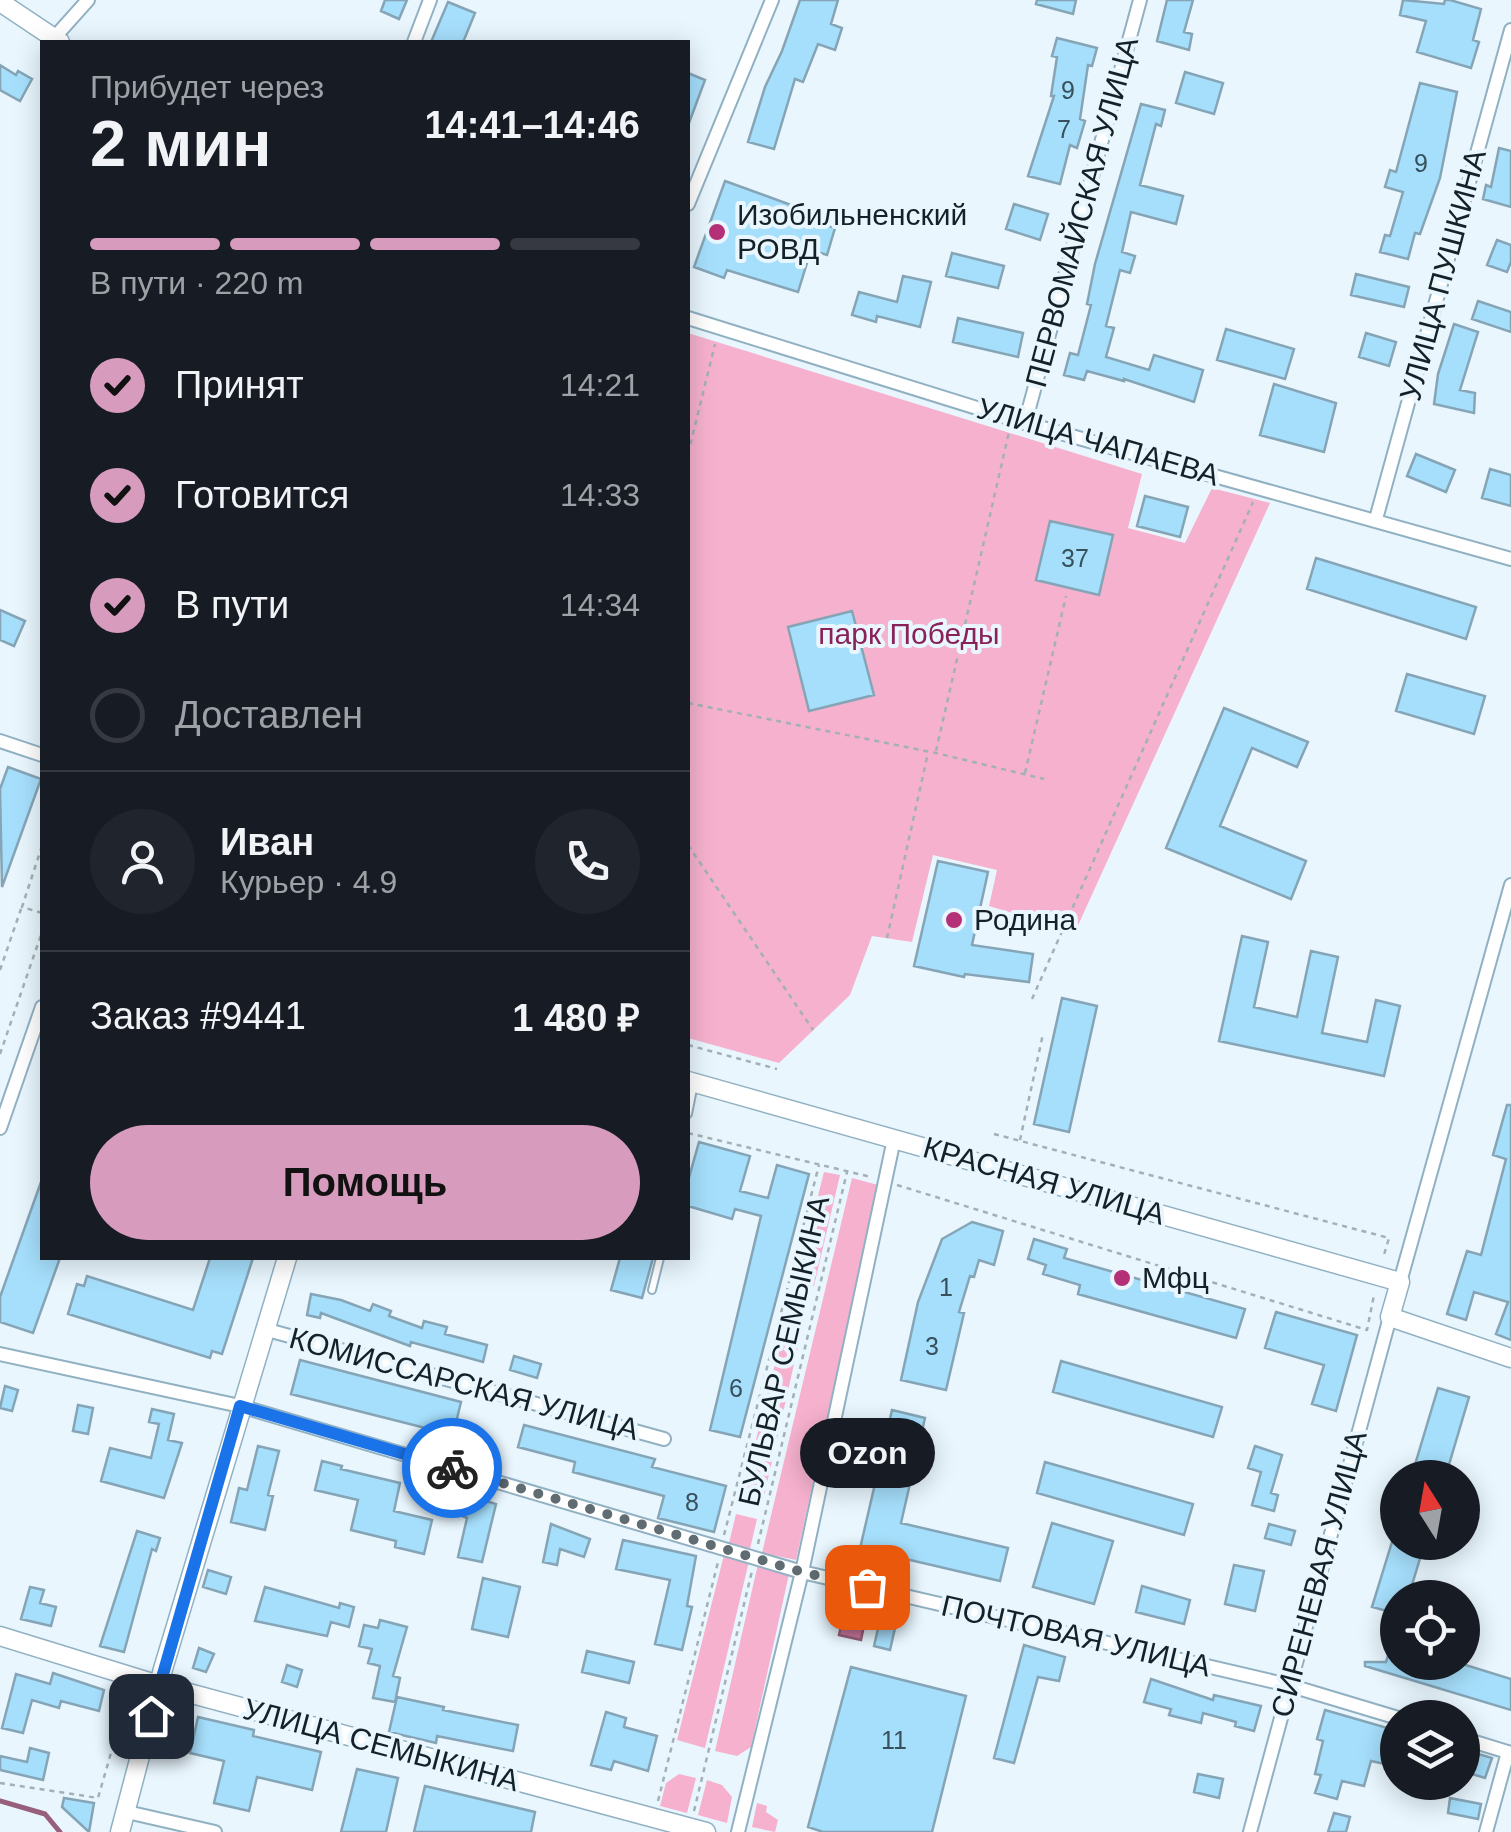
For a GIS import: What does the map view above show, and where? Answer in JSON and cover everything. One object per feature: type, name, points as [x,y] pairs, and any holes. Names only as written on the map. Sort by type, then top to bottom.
[{"type":"street","points":[[0,2],[57,40],[88,0]]},
{"type":"street","points":[[415,40],[430,0]]},
{"type":"street","points":[[690,199],[772,0]]},
{"type":"street","name":"ПЕРВОМАЙСКАЯ УЛИЦА","points":[[1018,421],[1140,0]]},
{"type":"street","name":"УЛИЦА ПУШКИНА","points":[[1376,520],[1511,30]]},
{"type":"street","name":"УЛИЦА ЧАПАЕВА","points":[[690,319],[1018,421],[1511,559]]},
{"type":"street","points":[[0,740],[40,754]]},
{"type":"street","points":[[1511,885],[1390,1317],[1511,1358]]},
{"type":"street","points":[[0,1128],[40,1013]]},
{"type":"street","name":"КРАСНАЯ УЛИЦА","points":[[691,1082],[1400,1282]]},
{"type":"street","points":[[738,1832],[802,1572],[894,1139]]},
{"type":"street","points":[[120,1832],[159,1684],[286,1260]]},
{"type":"street","name":"СИРЕНЕВАЯ УЛИЦА","points":[[1250,1832],[1390,1317]]},
{"type":"street","name":"КОМИССАРСКАЯ УЛИЦА","points":[[264,1329],[664,1439]]},
{"type":"street","name":"ПОЧТОВАЯ УЛИЦА","points":[[0,1354],[240,1406],[802,1572],[1288,1685],[1380,1713]]},
{"type":"street","name":"УЛИЦА СЕМЫКИНА","points":[[0,1636],[133,1677],[698,1830]]},
{"type":"street","points":[[1480,1743],[1510,1752],[1486,1832]]},
{"type":"street","points":[[126,1812],[215,1832]]},
{"type":"lane","points":[[652,1290],[660,1260]]},
{"type":"path","points":[[690,446],[719,328]]},
{"type":"path","points":[[936,752],[1018,421]]},
{"type":"path","points":[[1032,999],[1260,488]]},
{"type":"path","points":[[1024,774],[1066,596]]},
{"type":"path","points":[[690,703],[936,752],[1044,779]]},
{"type":"path","points":[[888,938],[928,751]]},
{"type":"path","points":[[690,848],[813,1030]]},
{"type":"path","points":[[0,970],[40,852]]},
{"type":"path","points":[[22,908],[40,912]]},
{"type":"path","points":[[0,1054],[40,938]]},
{"type":"path","points":[[1020,1141],[1043,1034]]},
{"type":"path","points":[[690,1046],[777,1069]]},
{"type":"path","points":[[654,1818],[820,1164]]},
{"type":"path","name":"БУЛЬВАР СЕМЫКИНА","points":[[698,1830],[755,1558],[848,1170]]},
{"type":"path","points":[[0,1783],[98,1798],[133,1677]]},
{"type":"green space","name":"парк Победы","points":[[690,334],[1142,474],[1128,528],[1185,543],[1212,488],[1270,503],[1075,932],[989,906],[997,870],[933,855],[912,942],[872,936],[850,995],[779,1063],[690,1039]]},
{"type":"green space","points":[[824,1172],[840,1175],[814,1286],[796,1283]]},
{"type":"green space","points":[[852,1178],[878,1185],[796,1560],[762,1553]]},
{"type":"green space","points":[[791,1300],[804,1320],[763,1501],[742,1496]]},
{"type":"green space","points":[[736,1514],[757,1519],[750,1549],[729,1543]]},
{"type":"green space","points":[[724,1555],[749,1561],[705,1748],[677,1740]]},
{"type":"green space","points":[[758,1564],[789,1574],[751,1747],[737,1756],[715,1751]]},
{"type":"green space","points":[[679,1774],[696,1778],[687,1813],[660,1806],[666,1783]]},
{"type":"green space","points":[[707,1780],[722,1785],[732,1797],[727,1823],[698,1815]]},
{"type":"green space","points":[[757,1803],[767,1806],[766,1812],[778,1820],[775,1832],[752,1827]]},
{"type":"shaded area","points":[[848,1596],[869,1601],[861,1640],[839,1635]]},
{"type":"building","points":[[385,0],[407,0],[399,19],[381,11]]},
{"type":"building","points":[[800,0],[838,0],[831,24],[842,28],[835,50],[818,44],[803,82],[795,79],[774,149],[748,142]]},
{"type":"building","points":[[1037,0],[1076,0],[1073,14],[1036,4]]},
{"type":"building","points":[[1167,0],[1193,0],[1184,32],[1192,34],[1189,50],[1157,41]]},
{"type":"building","points":[[1403,0],[1444,4],[1450,0],[1481,9],[1473,40],[1479,42],[1471,68],[1417,52],[1426,21],[1400,15]]},
{"type":"building","points":[[448,2],[475,13],[464,40],[432,40]]},
{"type":"building","points":[[1057,38],[1097,48],[1092,66],[1088,65],[1080,119],[1085,121],[1077,148],[1070,145],[1060,184],[1028,176],[1054,96],[1057,57],[1052,56]]},
{"type":"building","points":[[0,65],[32,79],[20,101],[0,90]]},
{"type":"building","points":[[1185,72],[1223,83],[1214,114],[1176,103]]},
{"type":"building","points":[[690,74],[705,80],[690,120]]},
{"type":"building","points":[[1420,83],[1457,92],[1440,178],[1420,234],[1415,233],[1408,259],[1380,252],[1385,235],[1390,236],[1403,192],[1385,187],[1390,170],[1396,172]]},
{"type":"building","points":[[1141,104],[1165,110],[1161,126],[1156,124],[1140,185],[1183,196],[1176,224],[1131,212],[1122,252],[1135,256],[1130,273],[1120,270],[1106,326],[1114,328],[1106,357],[1149,370],[1154,355],[1203,370],[1194,402],[1087,371],[1084,380],[1064,375],[1070,353],[1078,355],[1091,305],[1087,304],[1095,264]]},
{"type":"building","points":[[1499,148],[1511,151],[1511,207],[1483,199],[1486,185],[1491,187]]},
{"type":"building","points":[[725,181],[813,213],[811,220],[835,228],[827,255],[811,250],[798,292],[727,270],[724,278],[694,267]]},
{"type":"building","points":[[1014,204],[1048,214],[1040,240],[1006,229]]},
{"type":"building","points":[[1497,240],[1511,245],[1507,272],[1487,265]]},
{"type":"building","points":[[952,253],[1004,266],[998,288],[946,276]]},
{"type":"building","points":[[1356,274],[1409,287],[1404,307],[1351,295]]},
{"type":"building","points":[[903,276],[931,282],[920,327],[877,316],[876,322],[852,315],[859,292],[897,302]]},
{"type":"building","points":[[1478,301],[1511,312],[1511,332],[1472,319]]},
{"type":"building","points":[[958,318],[1023,333],[1018,357],[953,342]]},
{"type":"building","points":[[1454,324],[1478,332],[1460,390],[1475,393],[1474,413],[1434,404],[1438,374]]},
{"type":"building","points":[[1226,329],[1294,349],[1285,379],[1217,360]]},
{"type":"building","points":[[1366,333],[1396,342],[1389,366],[1359,357]]},
{"type":"building","points":[[1274,384],[1336,403],[1324,452],[1260,435]]},
{"type":"building","points":[[1416,454],[1455,470],[1446,492],[1407,476]]},
{"type":"building","points":[[1490,469],[1511,475],[1511,506],[1482,498]]},
{"type":"building","points":[[1145,496],[1188,507],[1180,537],[1137,526]]},
{"type":"building","points":[[1050,521],[1113,535],[1099,595],[1036,580]]},
{"type":"building","points":[[1316,558],[1476,607],[1466,639],[1307,589]]},
{"type":"building","points":[[0,610],[25,621],[14,646],[0,640]]},
{"type":"building","points":[[852,611],[874,695],[809,711],[788,627]]},
{"type":"building","points":[[1407,674],[1485,696],[1474,734],[1396,711]]},
{"type":"building","points":[[1224,708],[1308,742],[1297,767],[1252,748],[1220,826],[1306,861],[1291,899],[1166,848]]},
{"type":"building","points":[[8,767],[40,779],[2,887],[0,789]]},
{"type":"building","points":[[938,861],[988,872],[972,945],[1033,954],[1029,982],[965,974],[964,977],[914,966]]},
{"type":"building","points":[[1242,936],[1268,942],[1254,1007],[1297,1017],[1311,951],[1338,957],[1322,1033],[1367,1042],[1376,1000],[1400,1006],[1384,1076],[1219,1041]]},
{"type":"building","points":[[1062,998],[1097,1006],[1069,1132],[1034,1124]]},
{"type":"building","points":[[1507,1105],[1511,1105],[1511,1340],[1496,1334],[1508,1302],[1474,1292],[1466,1320],[1447,1314],[1467,1251],[1481,1255],[1506,1159],[1493,1155]]},
{"type":"building","points":[[699,1142],[750,1156],[740,1191],[768,1198],[777,1165],[809,1174],[740,1437],[710,1430],[761,1216],[735,1209],[732,1219],[690,1207],[690,1174]]},
{"type":"building","points":[[40,1185],[40,1260],[59,1260],[33,1333],[0,1322],[0,1297]]},
{"type":"building","points":[[972,1222],[1003,1231],[994,1265],[979,1260],[974,1277],[970,1276],[959,1312],[964,1313],[946,1390],[901,1380],[918,1302],[942,1239]]},
{"type":"building","points":[[1034,1239],[1067,1249],[1064,1258],[1245,1309],[1236,1338],[1078,1294],[1080,1285],[1043,1274],[1046,1265],[1028,1259]]},
{"type":"building","points":[[209,1260],[252,1260],[222,1354],[212,1351],[210,1358],[68,1314],[77,1284],[84,1286],[87,1276],[193,1310]]},
{"type":"building","points":[[619,1260],[652,1260],[642,1298],[611,1290]]},
{"type":"building","points":[[311,1294],[370,1311],[373,1304],[391,1311],[389,1316],[422,1328],[424,1321],[447,1327],[445,1334],[487,1345],[483,1362],[411,1342],[410,1346],[321,1313],[320,1318],[307,1315]]},
{"type":"building","points":[[1276,1312],[1357,1335],[1336,1411],[1312,1404],[1324,1365],[1265,1348]]},
{"type":"building","points":[[514,1356],[541,1364],[537,1378],[510,1370]]},
{"type":"building","points":[[300,1360],[461,1402],[453,1435],[291,1394]]},
{"type":"building","points":[[1061,1361],[1222,1407],[1213,1437],[1053,1392]]},
{"type":"building","points":[[5,1386],[18,1390],[12,1411],[0,1408]]},
{"type":"building","points":[[1438,1388],[1469,1397],[1450,1460],[1416,1460]]},
{"type":"building","points":[[78,1405],[93,1408],[88,1434],[73,1431]]},
{"type":"building","points":[[152,1409],[174,1414],[168,1440],[182,1443],[164,1498],[101,1481],[110,1448],[151,1458],[159,1424],[149,1422]]},
{"type":"building","points":[[892,1410],[925,1418],[901,1523],[1008,1548],[1000,1581],[893,1556],[892,1560],[859,1553]]},
{"type":"building","points":[[524,1425],[655,1459],[652,1467],[726,1486],[714,1532],[658,1518],[664,1496],[573,1472],[575,1462],[518,1447]]},
{"type":"building","points":[[258,1446],[279,1451],[268,1495],[273,1496],[265,1530],[231,1522],[239,1488],[247,1490]]},
{"type":"building","points":[[1255,1446],[1282,1455],[1271,1493],[1278,1495],[1274,1511],[1252,1505],[1261,1472],[1248,1468]]},
{"type":"building","points":[[322,1461],[400,1483],[394,1511],[432,1520],[424,1554],[395,1547],[396,1541],[351,1530],[358,1500],[315,1490]]},
{"type":"building","points":[[1045,1462],[1193,1504],[1184,1535],[1037,1493]]},
{"type":"building","points":[[434,1485],[496,1504],[482,1562],[458,1557],[467,1518],[443,1507],[429,1507]]},
{"type":"building","points":[[1052,1523],[1113,1541],[1094,1604],[1033,1587]]},
{"type":"building","points":[[551,1524],[590,1539],[584,1557],[560,1549],[557,1565],[543,1562]]},
{"type":"building","points":[[1269,1524],[1295,1531],[1291,1545],[1265,1538]]},
{"type":"building","points":[[137,1531],[160,1538],[156,1551],[152,1549],[124,1652],[100,1646]]},
{"type":"building","points":[[623,1540],[696,1556],[687,1606],[692,1607],[682,1650],[655,1644],[670,1580],[616,1569]]},
{"type":"building","points":[[1386,1560],[1420,1560],[1413,1580],[1380,1580]]},
{"type":"building","points":[[1234,1565],[1264,1571],[1255,1611],[1225,1604]]},
{"type":"building","points":[[208,1570],[231,1577],[226,1594],[203,1587]]},
{"type":"building","points":[[483,1578],[520,1587],[508,1637],[472,1629]]},
{"type":"building","points":[[1380,1581],[1380,1609],[1372,1607]]},
{"type":"building","points":[[1142,1586],[1190,1600],[1184,1624],[1136,1612]]},
{"type":"building","points":[[30,1587],[44,1590],[40,1603],[56,1607],[51,1626],[21,1619]]},
{"type":"building","points":[[265,1587],[339,1608],[340,1603],[354,1607],[349,1627],[331,1622],[327,1636],[255,1621]]},
{"type":"building","points":[[882,1611],[898,1615],[890,1650],[874,1646]]},
{"type":"building","points":[[380,1620],[407,1627],[393,1676],[400,1678],[395,1702],[373,1698],[380,1666],[368,1663],[372,1649],[359,1646],[364,1625],[378,1628]]},
{"type":"building","points":[[1024,1645],[1065,1657],[1059,1681],[1038,1677],[1014,1763],[994,1758]]},
{"type":"building","points":[[199,1648],[214,1654],[206,1672],[193,1668]]},
{"type":"building","points":[[587,1651],[634,1662],[629,1683],[582,1672]]},
{"type":"building","points":[[1365,1662],[1380,1662],[1380,1671],[1365,1666]]},
{"type":"building","points":[[287,1665],[302,1670],[297,1687],[282,1682]]},
{"type":"building","points":[[851,1667],[966,1696],[932,1832],[823,1832],[808,1827]]},
{"type":"building","points":[[1480,1669],[1511,1679],[1511,1710],[1411,1680],[1480,1680]]},
{"type":"building","points":[[53,1673],[104,1690],[99,1711],[61,1701],[59,1708],[32,1700],[23,1733],[2,1728],[16,1674],[50,1684]]},
{"type":"building","points":[[1151,1679],[1213,1700],[1214,1695],[1261,1706],[1254,1731],[1203,1713],[1201,1723],[1169,1715],[1171,1709],[1144,1702]]},
{"type":"building","points":[[397,1697],[518,1725],[513,1751],[437,1736],[436,1743],[389,1732]]},
{"type":"building","points":[[1325,1710],[1380,1726],[1380,1763],[1371,1761],[1364,1786],[1342,1781],[1337,1799],[1315,1793],[1321,1775],[1315,1774],[1323,1741],[1317,1739]]},
{"type":"building","points":[[606,1712],[626,1718],[624,1727],[657,1736],[648,1771],[614,1761],[611,1770],[591,1765]]},
{"type":"building","points":[[198,1717],[254,1730],[253,1736],[321,1752],[312,1790],[257,1777],[249,1811],[214,1803],[224,1761],[190,1753]]},
{"type":"building","points":[[30,1748],[49,1753],[43,1780],[0,1770],[0,1756],[27,1762]]},
{"type":"building","points":[[1480,1754],[1492,1758],[1485,1778],[1480,1776]]},
{"type":"building","points":[[357,1769],[398,1778],[386,1832],[341,1832]]},
{"type":"building","points":[[1198,1774],[1223,1779],[1219,1798],[1194,1792]]},
{"type":"building","points":[[425,1786],[535,1812],[531,1832],[414,1832]]},
{"type":"building","points":[[64,1798],[94,1803],[89,1832],[62,1807]]},
{"type":"building","points":[[1450,1800],[1481,1804],[1478,1819],[1448,1813]]},
{"type":"building","points":[[1334,1813],[1350,1817],[1346,1832],[1328,1832]]},
{"type":"waterway","points":[[0,1801],[45,1814],[60,1832]]},
{"type":"way so far","points":[[452,1468],[802,1572],[867,1587]]},
{"type":"place","name":"Изобильненский РОВД","points":[[717,232]]},
{"type":"place","name":"Родина","points":[[954,920]]},
{"type":"place","name":"Мфц","points":[[1122,1278]]},
{"type":"place","name":"Ozon","points":[[867,1587]]},
{"type":"route","points":[[151,1716],[240,1406],[452,1468]]}]
